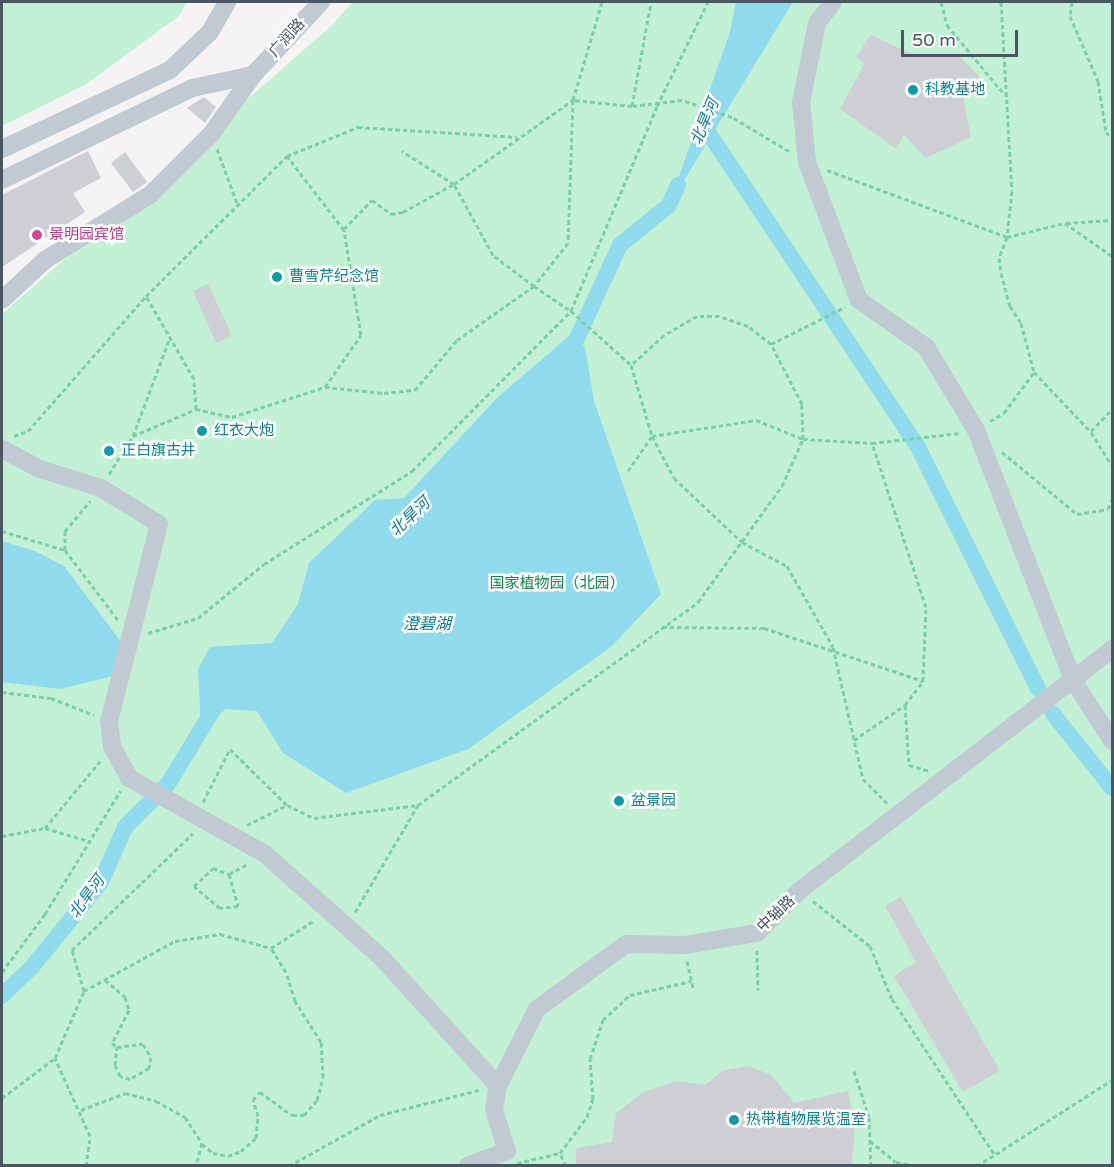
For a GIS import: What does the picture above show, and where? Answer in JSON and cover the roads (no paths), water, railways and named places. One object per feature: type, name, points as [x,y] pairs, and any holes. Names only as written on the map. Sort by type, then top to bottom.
[{"type":"street","points":[[2,149],[170,70],[210,32],[227,2]]},
{"type":"street","points":[[294,29],[305,2]]},
{"type":"street","name":"广润路","points":[[2,300],[45,260],[150,195],[212,134],[253,75],[321,2]]},
{"type":"street","points":[[833,2],[817,23],[801,102],[807,162],[859,300],[926,347],[975,430],[1073,680],[1113,741]]},
{"type":"street","points":[[2,180],[192,88],[253,75]]},
{"type":"street","points":[[146,80],[192,88]]},
{"type":"street","points":[[6,443],[37,468],[101,488],[159,524],[132,638],[109,721],[112,746],[129,778],[266,854],[382,958],[498,1086]]},
{"type":"street","name":"中轴路","points":[[468,1166],[507,1151],[494,1110],[498,1086],[537,1009],[626,944],[685,945],[757,933],[800,891],[1113,649]]},
{"type":"water","points":[[736,2],[793,2],[669,205],[730,32]]},
{"type":"water","name":"澄碧湖","points":[[570,335],[585,347],[594,401],[661,594],[612,646],[468,749],[346,793],[283,753],[257,711],[226,709],[201,728],[198,669],[210,647],[272,643],[298,604],[309,563],[375,500],[404,498],[498,397]]},
{"type":"water","points":[[2,541],[35,551],[64,566],[122,643],[113,676],[60,689],[2,682]]},
{"type":"waterway","points":[[704,126],[918,447],[1038,689]]},
{"type":"waterway","name":"北旱河","points":[[567,360],[620,245],[669,205],[678,185]]},
{"type":"waterway","name":"北旱河","points":[[2,996],[32,967],[101,882],[125,827],[168,784],[213,710]]},
{"type":"waterway","points":[[1053,714],[1112,788]]},
{"type":"place","name":"科教基地","points":[[913,90]]},
{"type":"place","name":"景明园宾馆","points":[[37,235]]},
{"type":"place","name":"曹雪芹纪念馆","points":[[277,277]]},
{"type":"place","name":"红衣大炮","points":[[202,431]]},
{"type":"place","name":"正白旗古井","points":[[109,451]]},
{"type":"place","name":"盆景园","points":[[619,801]]},
{"type":"place","name":"热带植物展览温室","points":[[734,1120]]},
{"type":"park label","name":"国家植物园（北园）","points":[[557,584]]}]
